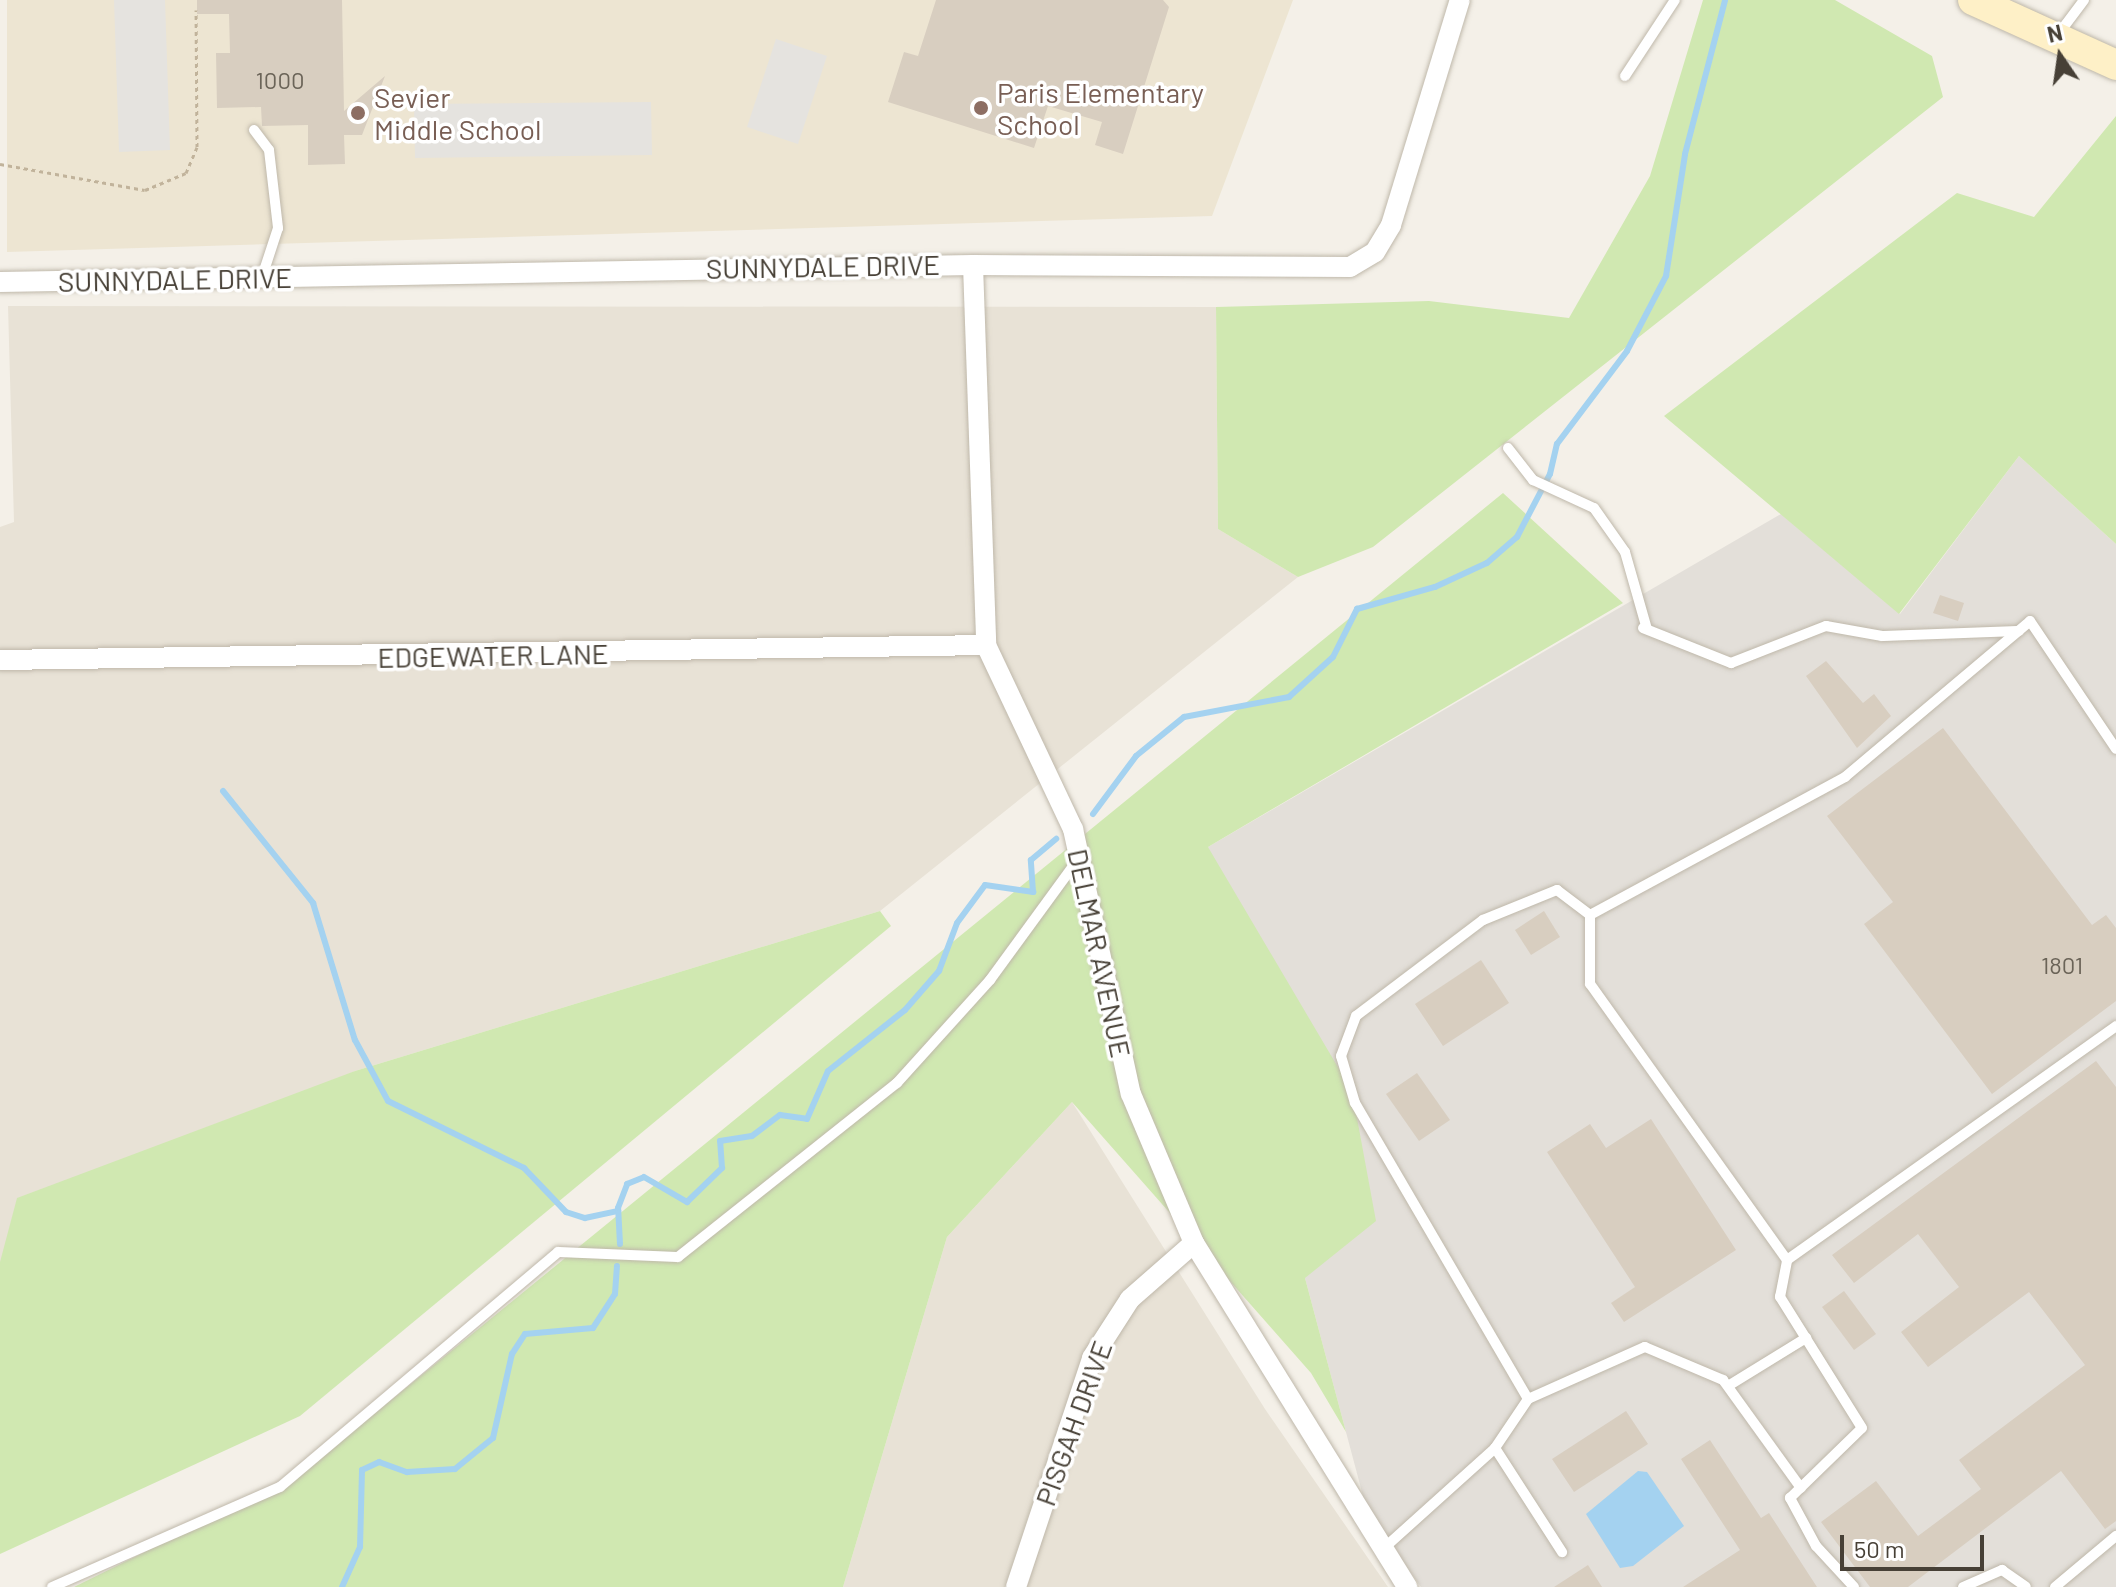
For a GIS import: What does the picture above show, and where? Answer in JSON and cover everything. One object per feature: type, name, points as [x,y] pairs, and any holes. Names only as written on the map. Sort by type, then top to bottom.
[{"type":"street","name":"SUNNYDALE DRIVE","points":[[0,282],[973,265],[1358,265],[1391,225],[1460,0]]},
{"type":"street","points":[[1973,0],[2116,65]]},
{"type":"street","name":"DELMAR AVENUE","points":[[973,265],[986,645],[1036,737],[1080,857],[1131,1094],[1194,1243],[1407,1587]]},
{"type":"street","name":"EDGEWATER LANE","points":[[0,660],[986,645]]},
{"type":"street","name":"PISGAH DRIVE","points":[[1016,1587],[1092,1358],[1130,1299],[1194,1243]]},
{"type":"lane","points":[[1625,76],[1675,0]]},
{"type":"lane","points":[[2055,37],[2084,0]]},
{"type":"lane","points":[[254,130],[269,150],[278,228],[262,277]]},
{"type":"lane","points":[[1508,448],[1533,480],[1594,508],[1625,552],[1645,628],[1731,663],[1826,626],[1882,636],[2019,631]]},
{"type":"lane","points":[[1590,915],[1845,777],[2030,621],[2116,749]]},
{"type":"lane","points":[[52,1587],[280,1487],[558,1252],[678,1257],[897,1083],[990,980],[1080,857]]},
{"type":"lane","points":[[1528,1399],[1355,1103],[1341,1056],[1356,1016],[1483,920],[1557,890],[1590,915]]},
{"type":"lane","points":[[1590,915],[1590,984],[1787,1260]]},
{"type":"lane","points":[[1854,1587],[1816,1546],[1790,1498],[1862,1428],[1780,1297],[1787,1260],[2116,1026]]},
{"type":"lane","points":[[1728,1386],[1806,1338]]},
{"type":"lane","points":[[1383,1549],[1495,1448],[1528,1399],[1645,1347],[1728,1386],[1801,1488]]},
{"type":"lane","points":[[1495,1448],[1562,1552]]},
{"type":"lane","points":[[2055,1587],[2116,1536]]},
{"type":"lane","points":[[1963,1587],[1993,1570],[2026,1587]]},
{"type":"path","points":[[0,164],[145,190],[186,173],[197,147],[196,10]]},
{"type":"shaded area","points":[[7,0],[1293,0],[1212,216],[7,252]]},
{"type":"shaded area","points":[[114,0],[165,0],[170,150],[119,152]]},
{"type":"shaded area","points":[[776,39],[827,56],[798,144],[747,127]]},
{"type":"shaded area","points":[[651,102],[652,155],[415,158],[414,104]]},
{"type":"shaded area","points":[[8,306],[1216,307],[1218,529],[1298,577],[880,911],[355,1071],[0,1262],[0,527],[14,522]]},
{"type":"shaded area","points":[[2019,456],[2116,544],[2116,1587],[1421,1587],[1367,1511],[1305,1278],[1208,847],[1781,514],[1900,614]]},
{"type":"shaded area","points":[[1072,1102],[1265,1409],[1388,1587],[843,1587],[947,1237]]},
{"type":"green space","points":[[1703,0],[1835,0],[1932,56],[1943,97],[1373,547],[1298,577],[1218,529],[1216,307],[1429,301],[1569,318],[1650,176]]},
{"type":"green space","points":[[2116,116],[2116,544],[2019,456],[1899,614],[1664,416],[1957,193],[2034,217]]},
{"type":"green space","points":[[1503,493],[1623,603],[1208,847],[1352,1091],[1376,1221],[1305,1278],[1346,1432],[1311,1373],[1072,1102],[947,1237],[843,1587],[74,1587],[298,1476]]},
{"type":"green space","points":[[880,911],[891,926],[300,1416],[0,1554],[0,1262],[17,1198],[355,1071]]},
{"type":"water","points":[[1638,1471],[1647,1472],[1684,1526],[1633,1566],[1620,1568],[1586,1514]]},
{"type":"building","points":[[197,0],[342,0],[344,111],[385,76],[362,135],[344,135],[345,164],[308,165],[308,125],[262,126],[261,107],[217,108],[216,53],[230,53],[229,14],[197,14]]},
{"type":"building","points":[[936,0],[1163,0],[1169,7],[1123,154],[1095,145],[1102,122],[1048,106],[1034,148],[888,102],[904,52],[918,56]]},
{"type":"building","points":[[1940,595],[1964,603],[1958,621],[1933,613]]},
{"type":"building","points":[[1826,661],[1863,703],[1874,694],[1891,716],[1857,748],[1806,676]]},
{"type":"building","points":[[1943,728],[2092,925],[2106,915],[2116,928],[2116,1001],[1992,1094],[1864,924],[1893,902],[1827,816]]},
{"type":"building","points":[[1544,911],[1560,937],[1531,955],[1515,930]]},
{"type":"building","points":[[1481,960],[1509,1003],[1443,1046],[1415,1004]]},
{"type":"building","points":[[2096,1061],[2116,1087],[2116,1521],[2105,1529],[2061,1471],[1908,1587],[1870,1587],[1821,1522],[1876,1481],[1918,1536],[1981,1489],[1959,1460],[2085,1365],[2029,1292],[1928,1367],[1901,1332],[1959,1287],[1918,1234],[1854,1283],[1832,1255]]},
{"type":"building","points":[[1417,1073],[1450,1120],[1419,1141],[1386,1094]]},
{"type":"building","points":[[1651,1119],[1736,1250],[1624,1322],[1611,1303],[1635,1287],[1547,1152],[1590,1124],[1606,1148]]},
{"type":"building","points":[[1844,1291],[1876,1334],[1854,1350],[1822,1307]]},
{"type":"building","points":[[1626,1411],[1648,1444],[1574,1492],[1552,1459]]},
{"type":"building","points":[[1710,1440],[1761,1518],[1769,1513],[1817,1587],[1683,1587],[1740,1550],[1681,1459]]},
{"type":"building","points":[[1588,1565],[1602,1587],[1554,1587]]},
{"type":"waterway","points":[[1093,814],[1136,756],[1184,717],[1289,697],[1333,657],[1357,609],[1435,587],[1487,563],[1517,537],[1550,474],[1557,444],[1627,351],[1666,276],[1685,154],[1725,0]]},
{"type":"waterway","points":[[223,791],[313,903],[355,1040],[388,1101],[524,1168],[566,1212],[585,1218],[618,1211]]},
{"type":"waterway","points":[[620,1244],[618,1208],[627,1184],[644,1177],[687,1202],[722,1168],[720,1141],[752,1136],[780,1115],[807,1119],[828,1071],[905,1010],[939,971],[957,923],[985,885],[1033,892],[1031,860],[1056,839]]},
{"type":"waterway","points":[[342,1587],[360,1547],[362,1470],[379,1462],[407,1472],[455,1469],[493,1438],[512,1354],[525,1334],[593,1328],[615,1294],[617,1266]]},
{"type":"place","name":"Paris Elementary School","points":[[981,108]]},
{"type":"place","name":"Sevier Middle School","points":[[358,113]]}]
